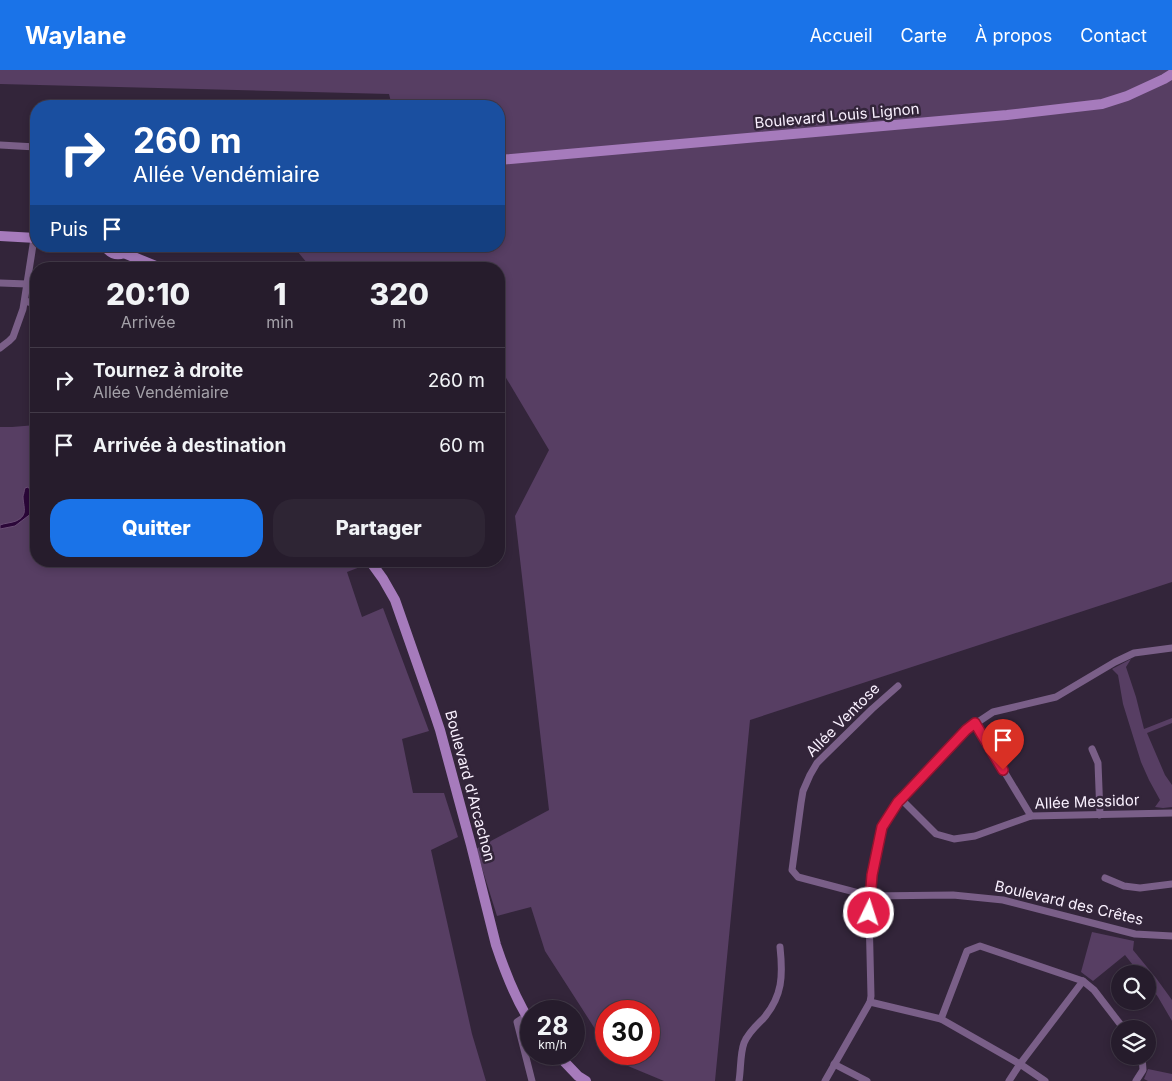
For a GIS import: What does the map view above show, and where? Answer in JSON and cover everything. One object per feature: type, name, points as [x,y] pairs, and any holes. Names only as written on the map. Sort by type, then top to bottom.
[{"type":"main road","name":"Boulevard Louis Lignon","points":[[505,159],[1007,115],[1102,104],[1126,96],[1172,74]]},
{"type":"main road","points":[[0,231],[30,234]]},
{"type":"main road","points":[[0,236],[30,235]]},
{"type":"main road","points":[[110,252],[120,254],[124,252]]},
{"type":"main road","points":[[132,252],[144,262]]},
{"type":"main road","name":"Boulevard d'Arcachon","points":[[374,567],[395,600],[440,730],[496,945],[520,1004]]},
{"type":"main road","points":[[568,1065],[586,1081]]},
{"type":"street","points":[[0,145],[30,147]]},
{"type":"street","points":[[0,348],[13,337],[25,301],[30,268]]},
{"type":"street","points":[[0,283],[27,284]]},
{"type":"street","points":[[25,301],[30,302]]},
{"type":"street","points":[[825,1081],[870,1002],[869,913],[872,875],[882,827],[901,799],[966,730],[993,712],[1056,697],[1134,653],[1172,648]]},
{"type":"street","name":"Allée Ventose","points":[[870,896],[798,877],[792,870],[803,791],[810,775],[817,763],[898,686]]},
{"type":"street","points":[[975,723],[1031,816]]},
{"type":"street","points":[[1092,748],[1098,764],[1100,815]]},
{"type":"street","name":"Allée Messidor","points":[[901,799],[936,834],[954,839],[975,836],[1031,816],[1172,813]]},
{"type":"street","points":[[1105,878],[1124,886],[1140,888],[1172,884]]},
{"type":"street","name":"Boulevard des Crêtes","points":[[870,896],[953,895],[1003,900],[1134,934],[1172,936]]},
{"type":"street","points":[[942,1019],[967,951],[980,946],[1083,981],[1094,990],[1117,1020]]},
{"type":"street","points":[[739,1081],[744,1042],[774,1005],[778,993],[782,968],[780,947]]},
{"type":"street","points":[[1009,1081],[1083,981]]},
{"type":"street","points":[[870,1002],[942,1019],[1020,1064],[1045,1081]]},
{"type":"street","points":[[520,1021],[517,1022],[520,1034]]},
{"type":"street","points":[[834,1064],[867,1081]]},
{"type":"street","points":[[528,1065],[532,1081]]},
{"type":"street","points":[[1136,1081],[1143,1070],[1143,1065]]},
{"type":"shaded area","points":[[0,70],[1172,70],[1172,582],[750,720],[715,1081],[664,1081],[626,1065],[660,1065],[660,1000],[595,1000],[595,1029],[585,1013],[585,1000],[576,1000],[545,951],[531,907],[497,916],[476,849],[549,810],[515,516],[549,450],[505,376],[505,262],[306,262],[298,252],[505,252],[505,100],[390,100],[389,94],[0,84]]},
{"type":"shaded area","points":[[30,426],[30,567],[360,567],[347,572],[362,617],[383,608],[429,731],[402,739],[413,793],[444,793],[458,837],[431,850],[472,1034],[486,1081],[0,1081],[0,427]]},
{"type":"shaded area","points":[[28,487],[30,490],[30,515],[15,526],[0,529],[0,525],[16,521],[23,516],[25,488]]},
{"type":"shaded area","points":[[1131,659],[1126,667],[1144,729],[1172,718],[1172,723],[1147,733],[1165,775],[1172,785],[1172,807],[1155,807],[1160,800],[1141,762],[1123,704],[1118,675],[1112,669]]},
{"type":"shaded area","points":[[1092,932],[1134,941],[1133,950],[1145,965],[1133,965],[1125,955],[1093,981],[1081,972]]},
{"type":"shaded area","points":[[1156,978],[1172,1000],[1172,1021],[1156,994]]},
{"type":"shaded area","points":[[1148,1069],[1172,1074],[1172,1081],[1148,1081],[1144,1079]]},
{"type":"route","points":[[869,913],[872,875],[882,827],[898,802],[966,730],[975,723],[1003,770]]}]
